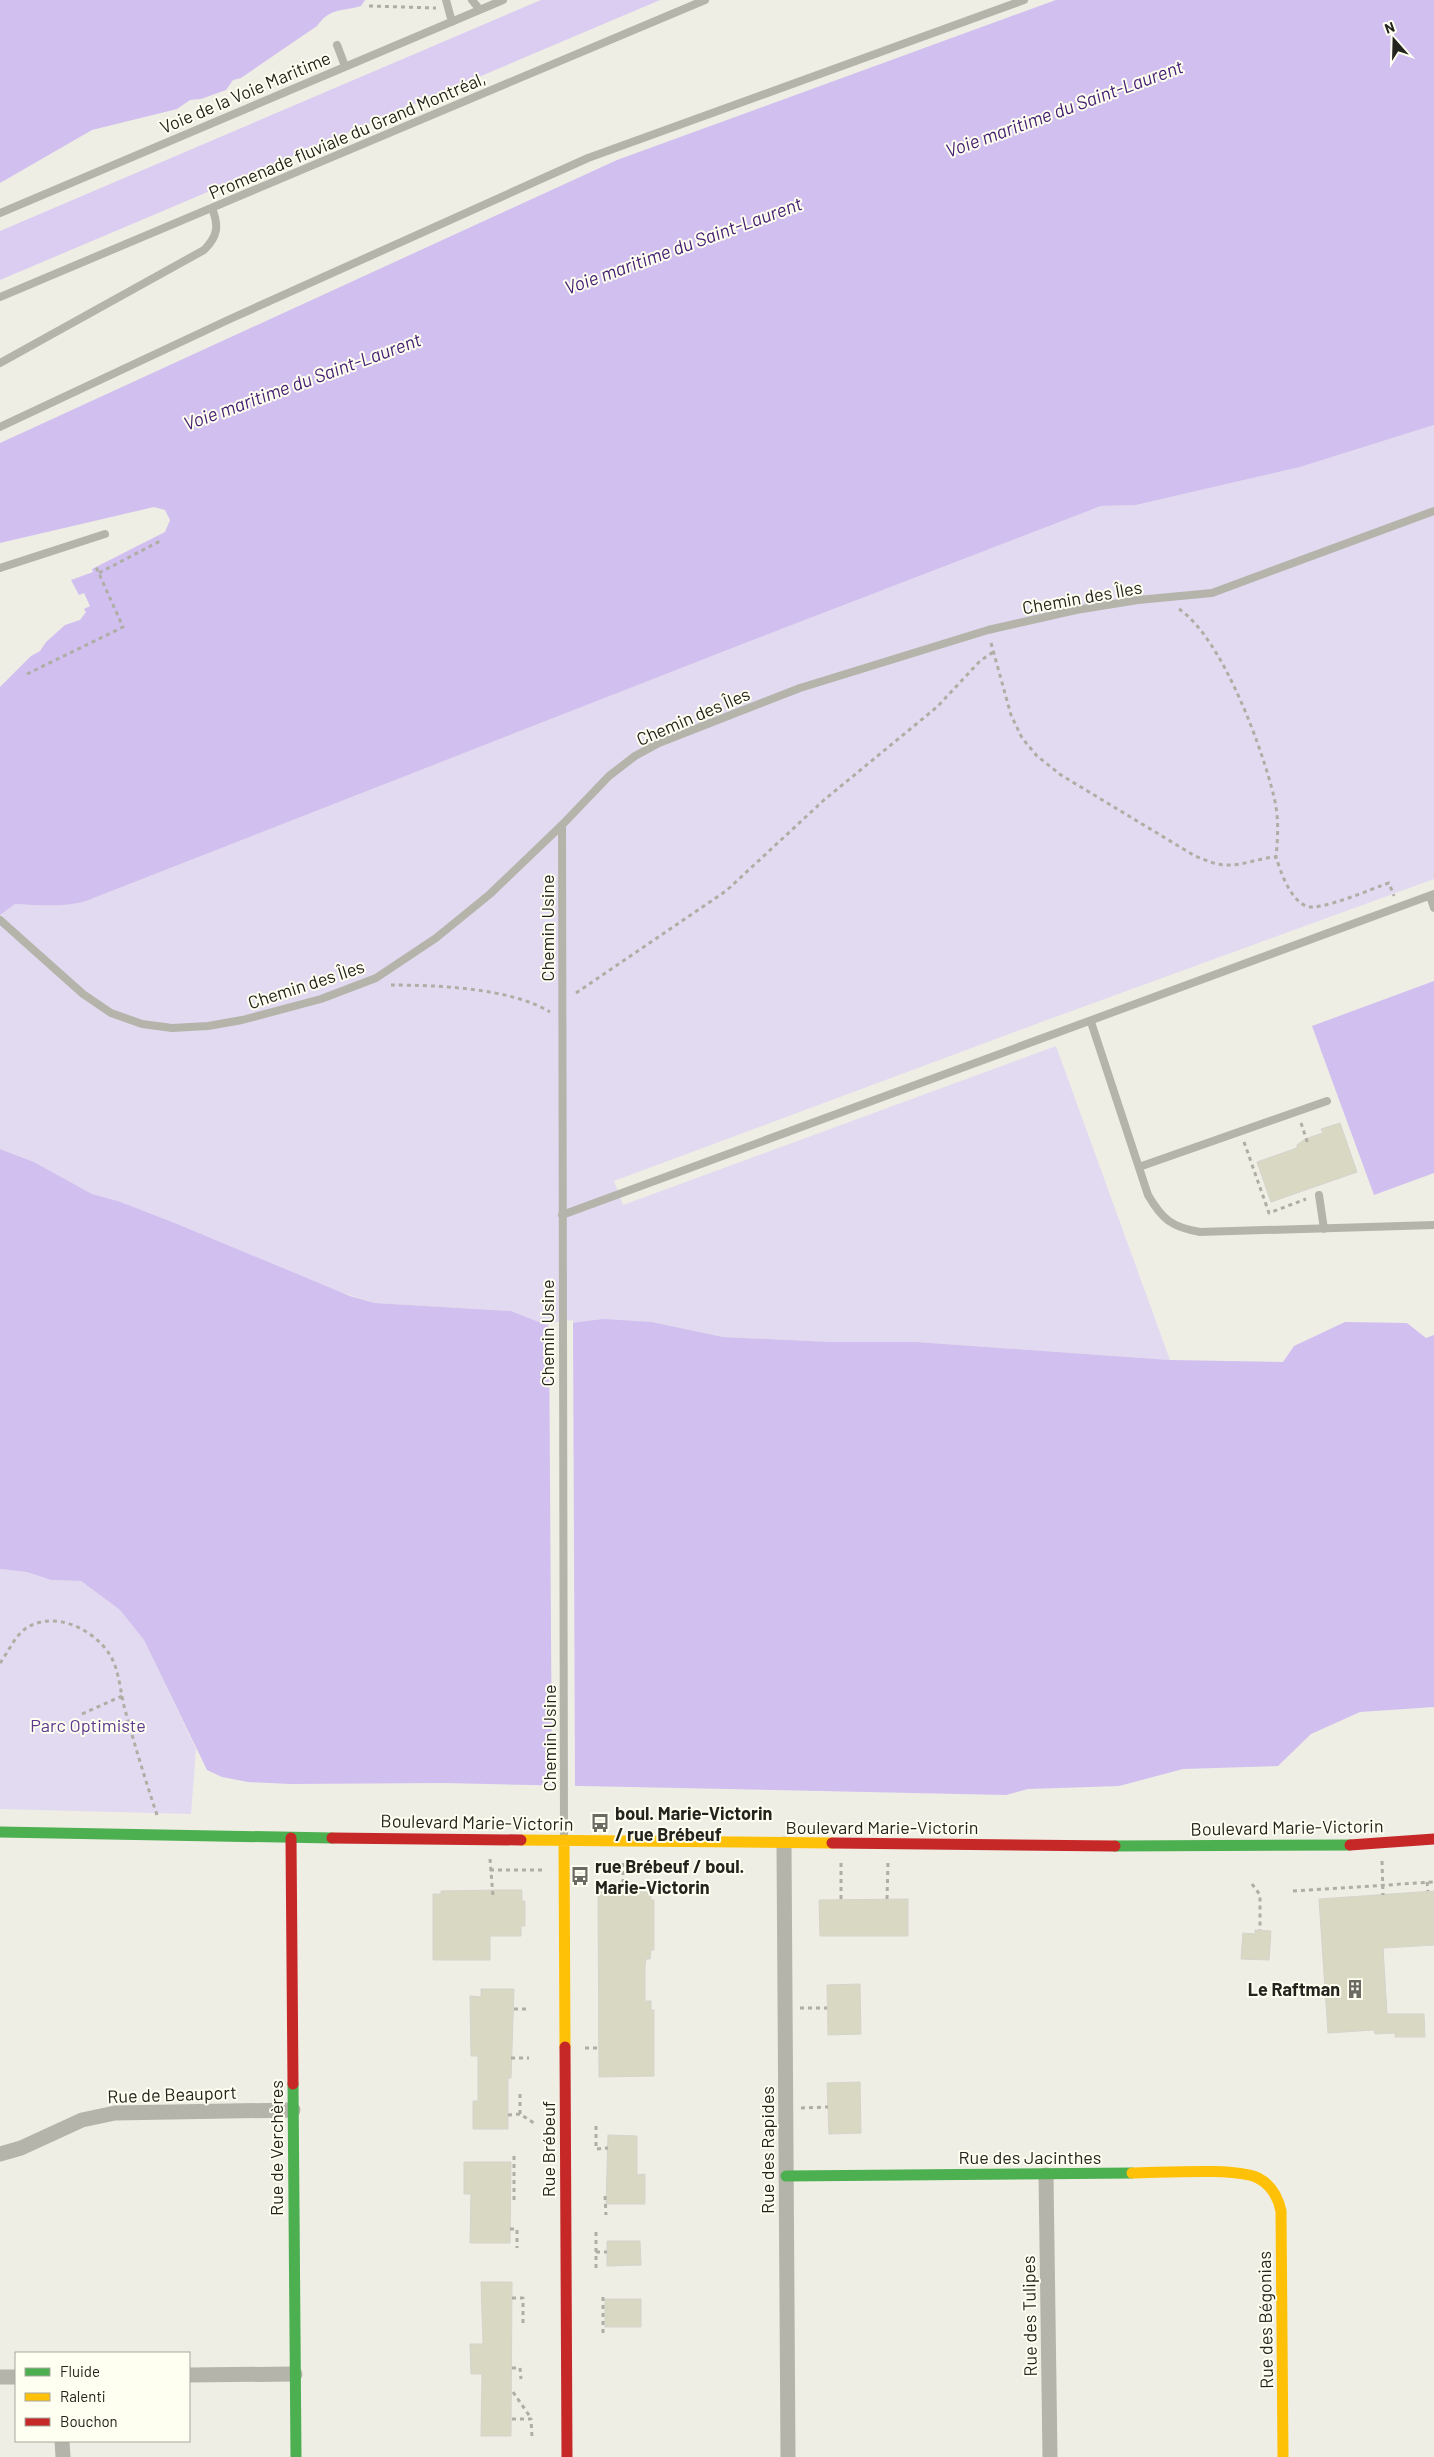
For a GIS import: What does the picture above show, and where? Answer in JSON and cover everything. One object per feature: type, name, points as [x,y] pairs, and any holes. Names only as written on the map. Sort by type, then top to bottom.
[{"type":"street","name":"Boulevard Marie-Victorin","points":[[0,1832],[291,1838],[1271,1848],[1434,1839]]},
{"type":"street","name":"Rue de Verchères","points":[[291,1838],[296,2457]]},
{"type":"street","name":"Rue Brébeuf","points":[[564,1840],[567,2457]]},
{"type":"street","name":"Rue des Rapides","points":[[784,1844],[788,2457]]},
{"type":"street","name":"Rue de Beauport","points":[[0,2154],[21,2148],[82,2120],[116,2113],[293,2110]]},
{"type":"street","name":"Rue des Jacinthes","points":[[786,2176],[1242,2172],[1254,2175],[1270,2186]]},
{"type":"street","name":"Rue des Tulipes","points":[[1046,2175],[1050,2457]]},
{"type":"street","name":"Rue des Bégonias","points":[[1270,2186],[1279,2201],[1281,2211],[1284,2457]]},
{"type":"street","points":[[190,2375],[295,2374]]},
{"type":"street","points":[[0,2377],[15,2377]]},
{"type":"street","points":[[62,2442],[63,2457]]},
{"type":"lane","points":[[472,0],[480,10]]},
{"type":"lane","name":"Voie de la Voie Maritime","points":[[0,213],[503,0]]},
{"type":"lane","name":"Promenade fluviale du Grand Montréal,","points":[[0,297],[706,0]]},
{"type":"lane","points":[[0,427],[230,319],[588,158],[1024,0]]},
{"type":"lane","points":[[447,4],[452,22]]},
{"type":"lane","points":[[337,45],[345,66]]},
{"type":"lane","points":[[0,362],[204,250],[215,238],[218,230],[212,208]]},
{"type":"lane","name":"Chemin des Îles","points":[[0,920],[83,994],[111,1013],[142,1024],[172,1028],[242,1020],[353,988],[400,964],[436,938],[490,894],[562,825],[609,776],[635,756],[658,743],[800,688],[988,630],[1076,610],[1212,594],[1434,511]]},
{"type":"lane","points":[[0,568],[105,534]]},
{"type":"lane","name":"Chemin Usine","points":[[562,825],[564,1840]]},
{"type":"lane","points":[[562,1215],[1432,895],[1434,908]]},
{"type":"lane","points":[[1090,1022],[1148,1194],[1159,1213],[1168,1222],[1181,1229],[1200,1232],[1434,1225]]},
{"type":"lane","points":[[1139,1167],[1327,1101]]},
{"type":"lane","points":[[1319,1195],[1322,1204],[1324,1228]]},
{"type":"path","points":[[370,6],[399,9],[447,4]]},
{"type":"path","points":[[99,573],[162,540]]},
{"type":"path","points":[[27,674],[123,627],[96,567]]},
{"type":"path","points":[[1163,599],[1182,611],[1202,631],[1222,663],[1248,719],[1274,797],[1278,832],[1276,857],[1280,871],[1294,896],[1305,906],[1312,908],[1389,882],[1398,907]]},
{"type":"path","points":[[988,630],[1005,698],[1022,738],[1038,756],[1073,783],[1195,856],[1215,864],[1230,865],[1276,857]]},
{"type":"path","points":[[562,1004],[668,929],[726,891],[824,800],[937,707],[980,661],[993,652]]},
{"type":"path","points":[[382,985],[472,990],[511,995],[534,1003],[562,1021]]},
{"type":"path","points":[[1301,1123],[1308,1144]]},
{"type":"path","points":[[1246,1148],[1269,1213],[1319,1195]]},
{"type":"path","points":[[0,1663],[24,1629],[46,1622],[67,1622],[90,1634],[110,1654],[115,1665],[122,1696],[158,1818]]},
{"type":"path","points":[[82,1714],[122,1696]]},
{"type":"path","points":[[490,1854],[493,1896]]},
{"type":"path","points":[[623,1855],[623,1883]]},
{"type":"path","points":[[840,1857],[841,1900]]},
{"type":"path","points":[[887,1899],[888,1858]]},
{"type":"path","points":[[1382,1858],[1383,1895]]},
{"type":"path","points":[[490,1870],[547,1870]]},
{"type":"path","points":[[1427,1882],[1428,1891]]},
{"type":"path","points":[[1293,1891],[1434,1882]]},
{"type":"path","points":[[1252,1884],[1260,1895],[1260,1930]]},
{"type":"path","points":[[785,2008],[827,2008]]},
{"type":"path","points":[[514,2009],[529,2009]]},
{"type":"path","points":[[511,2058],[529,2058]]},
{"type":"path","points":[[520,2091],[520,2114]]},
{"type":"path","points":[[785,2108],[828,2107]]},
{"type":"path","points":[[508,2115],[520,2114],[534,2123]]},
{"type":"path","points":[[596,2126],[596,2149],[608,2148]]},
{"type":"path","points":[[514,2152],[514,2200]]},
{"type":"path","points":[[605,2196],[606,2215]]},
{"type":"path","points":[[510,2229],[517,2229],[517,2248]]},
{"type":"path","points":[[596,2232],[596,2272]]},
{"type":"path","points":[[596,2252],[607,2252]]},
{"type":"path","points":[[603,2292],[603,2333]]},
{"type":"path","points":[[512,2298],[523,2298],[523,2325]]},
{"type":"path","points":[[512,2368],[520,2368],[521,2379]]},
{"type":"path","points":[[513,2392],[531,2419],[532,2437]]},
{"type":"path","points":[[512,2418],[531,2419]]},
{"type":"green space","points":[[1434,425],[1434,879],[614,1181],[623,1205],[1056,1046],[1170,1360],[917,1342],[832,1342],[723,1337],[652,1322],[549,1326],[511,1311],[375,1303],[328,1288],[118,1201],[92,1194],[34,1162],[0,1149],[0,915],[15,904],[59,905],[86,901],[1101,506],[1136,505],[1300,467]]},
{"type":"green space","name":"Parc Optimiste","points":[[0,1569],[27,1572],[51,1580],[81,1581],[120,1610],[144,1640],[196,1749],[191,1814],[0,1809]]},
{"type":"shaded area","points":[[541,0],[660,0],[0,280],[0,231]]},
{"type":"water","points":[[0,0],[365,0],[361,6],[336,11],[327,16],[317,26],[241,78],[233,80],[226,90],[201,99],[190,100],[177,109],[92,130],[0,183]]},
{"type":"water","name":"Voie maritime du Saint-Laurent","points":[[1056,0],[1434,0],[1434,425],[1300,467],[1136,505],[1101,506],[86,901],[59,905],[15,904],[0,915],[0,687],[31,656],[40,651],[46,642],[65,625],[80,620],[86,612],[84,609],[90,606],[84,593],[79,595],[71,580],[93,572],[92,569],[165,532],[170,520],[165,510],[154,507],[0,543],[0,443],[617,160]]},
{"type":"water","points":[[1434,981],[1434,1173],[1374,1195],[1312,1026]]},
{"type":"water","points":[[0,1149],[34,1162],[92,1194],[118,1201],[177,1224],[350,1296],[375,1303],[511,1311],[549,1326],[603,1319],[652,1322],[723,1337],[832,1342],[917,1342],[1170,1360],[1283,1362],[1294,1346],[1345,1322],[1407,1323],[1426,1338],[1434,1335],[1434,1707],[1360,1712],[1311,1734],[1278,1766],[1183,1769],[1119,1786],[1028,1789],[1006,1795],[443,1783],[290,1784],[248,1782],[222,1777],[207,1770],[144,1640],[120,1610],[81,1581],[51,1580],[27,1572],[0,1569]]},
{"type":"pier","points":[[573,1320],[575,1788],[552,1788],[549,1323]]},
{"type":"building","points":[[1340,1123],[1357,1172],[1271,1202],[1257,1162],[1297,1148],[1297,1145],[1305,1139],[1323,1133],[1321,1129]]},
{"type":"building","points":[[522,1890],[522,1901],[525,1901],[525,1926],[521,1926],[521,1936],[490,1936],[490,1960],[433,1960],[433,1894],[441,1894],[441,1891]]},
{"type":"building","name":"Le Raftman","points":[[1434,1891],[1434,1945],[1383,1948],[1387,2014],[1424,2014],[1425,2037],[1395,2037],[1395,2033],[1375,2034],[1374,2030],[1328,2033],[1319,1899]]},
{"type":"building","points":[[598,1892],[651,1892],[651,1900],[654,1900],[654,1950],[651,1950],[650,1959],[646,1959],[645,2001],[651,2001],[651,2010],[654,2010],[654,2076],[599,2077]]},
{"type":"building","points":[[908,1899],[908,1936],[820,1936],[819,1900]]},
{"type":"building","points":[[1255,1930],[1271,1931],[1269,1960],[1241,1959],[1243,1933],[1255,1934]]},
{"type":"building","points":[[860,1984],[861,2034],[828,2035],[827,1985]]},
{"type":"building","points":[[481,1989],[514,1989],[511,2078],[508,2078],[508,2129],[473,2129],[473,2101],[478,2101],[478,2056],[471,2056],[470,1996],[481,1997]]},
{"type":"building","points":[[860,2082],[861,2133],[829,2134],[827,2083]]},
{"type":"building","points":[[608,2135],[637,2136],[637,2175],[645,2174],[645,2204],[606,2204]]},
{"type":"building","points":[[464,2162],[511,2162],[510,2243],[470,2243],[471,2194],[464,2194]]},
{"type":"building","points":[[607,2241],[640,2241],[641,2265],[607,2266]]},
{"type":"building","points":[[481,2282],[512,2282],[511,2436],[481,2436],[482,2374],[471,2374],[470,2344],[483,2344]]},
{"type":"building","points":[[605,2299],[641,2299],[641,2327],[605,2327]]},
{"type":"traffic: fast","points":[[0,1832],[332,1838]]},
{"type":"traffic: fast","points":[[1115,1846],[1350,1845]]},
{"type":"traffic: fast","points":[[293,2084],[296,2457]]},
{"type":"traffic: fast","points":[[786,2176],[1132,2173]]},
{"type":"traffic: slow","points":[[521,1840],[832,1843]]},
{"type":"traffic: slow","points":[[564,1840],[565,2047]]},
{"type":"traffic: slow","points":[[1132,2173],[1216,2172],[1247,2175],[1263,2181],[1276,2196],[1281,2211],[1283,2457]]},
{"type":"traffic: jam","points":[[291,1838],[293,2084]]},
{"type":"traffic: jam","points":[[332,1838],[521,1840]]},
{"type":"traffic: jam","points":[[1350,1845],[1434,1839]]},
{"type":"traffic: jam","points":[[832,1843],[1115,1846]]},
{"type":"traffic: jam","points":[[565,2047],[567,2457]]},
{"type":"place","name":"boul. Marie-Victorin / rue Brébeuf","points":[[600,1823]]},
{"type":"place","name":"rue Brébeuf / boul. Marie-Victorin","points":[[580,1876]]},
{"type":"place","name":"Le Raftman","points":[[1355,1989]]}]
